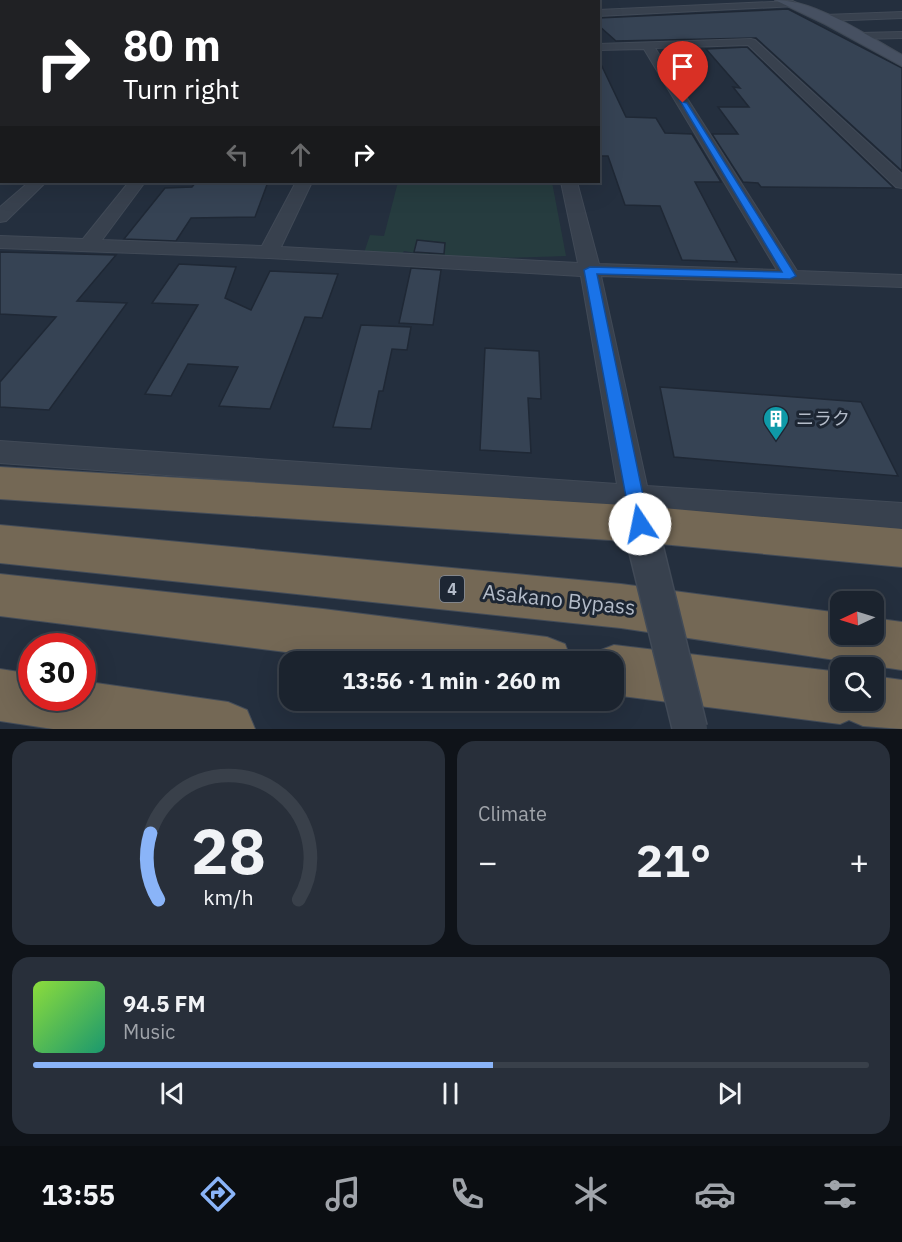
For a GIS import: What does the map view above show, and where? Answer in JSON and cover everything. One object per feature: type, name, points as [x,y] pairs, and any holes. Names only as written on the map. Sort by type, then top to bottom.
[{"type":"highway","points":[[0,483],[637,510],[902,548]]},
{"type":"highway","name":"Asakano Bypass","points":[[0,544],[621,606],[902,646]]},
{"type":"highway","points":[[0,595],[323,632],[465,651]]},
{"type":"highway","points":[[624,671],[830,697]]},
{"type":"highway","points":[[0,695],[228,729]]},
{"type":"highway","points":[[884,703],[902,706]]},
{"type":"street","points":[[675,0],[695,9]]},
{"type":"street","points":[[600,13],[787,2],[825,18],[902,61]]},
{"type":"street","points":[[825,18],[902,15]]},
{"type":"street","points":[[860,36],[902,35]]},
{"type":"street","points":[[600,47],[751,42],[899,178]]},
{"type":"street","points":[[647,45],[790,276]]},
{"type":"street","points":[[0,217],[37,183]]},
{"type":"street","points":[[89,245],[136,183]]},
{"type":"street","points":[[269,252],[304,183]]},
{"type":"street","points":[[569,183],[590,270],[637,510],[690,729]]},
{"type":"street","points":[[0,242],[269,252],[590,270],[902,281]]},
{"type":"street","points":[[0,452],[637,510],[902,516]]},
{"type":"green space","points":[[398,183],[552,183],[566,256],[485,258],[404,251],[401,256],[364,253],[370,235],[384,236]]},
{"type":"building","points":[[788,9],[902,68],[902,171],[756,38],[616,41],[600,27],[600,18]]},
{"type":"building","points":[[747,47],[894,188],[761,187],[758,183],[743,182],[712,134],[738,134],[718,107],[749,107],[733,87],[740,88],[706,49]]},
{"type":"building","points":[[600,62],[626,117],[656,118],[665,133],[692,134],[721,182],[695,182],[737,262],[682,260],[660,206],[625,205],[608,156],[600,156]]},
{"type":"building","points":[[195,183],[268,183],[255,217],[191,218],[176,241],[124,239],[165,188],[192,187]]},
{"type":"building","points":[[417,240],[445,243],[444,254],[414,252]]},
{"type":"building","points":[[0,252],[116,255],[77,301],[127,303],[49,410],[0,407],[0,382],[56,317],[0,314]]},
{"type":"building","points":[[179,264],[236,267],[225,298],[251,310],[270,271],[338,274],[322,318],[305,317],[270,409],[219,406],[238,367],[188,364],[171,396],[145,394],[198,305],[152,303]]},
{"type":"building","points":[[411,268],[441,270],[433,325],[399,323]]},
{"type":"building","points":[[361,325],[411,327],[407,350],[392,349],[383,391],[379,391],[371,429],[333,427]]},
{"type":"building","points":[[485,348],[539,351],[541,399],[528,398],[531,453],[480,450]]},
{"type":"building","name":"ニラク","points":[[660,387],[861,402],[898,476],[674,457]]},
{"type":"place","name":"ニラク","points":[[776,442]]},
{"type":"route","points":[[640,524],[590,270],[790,276],[683,103]]}]
